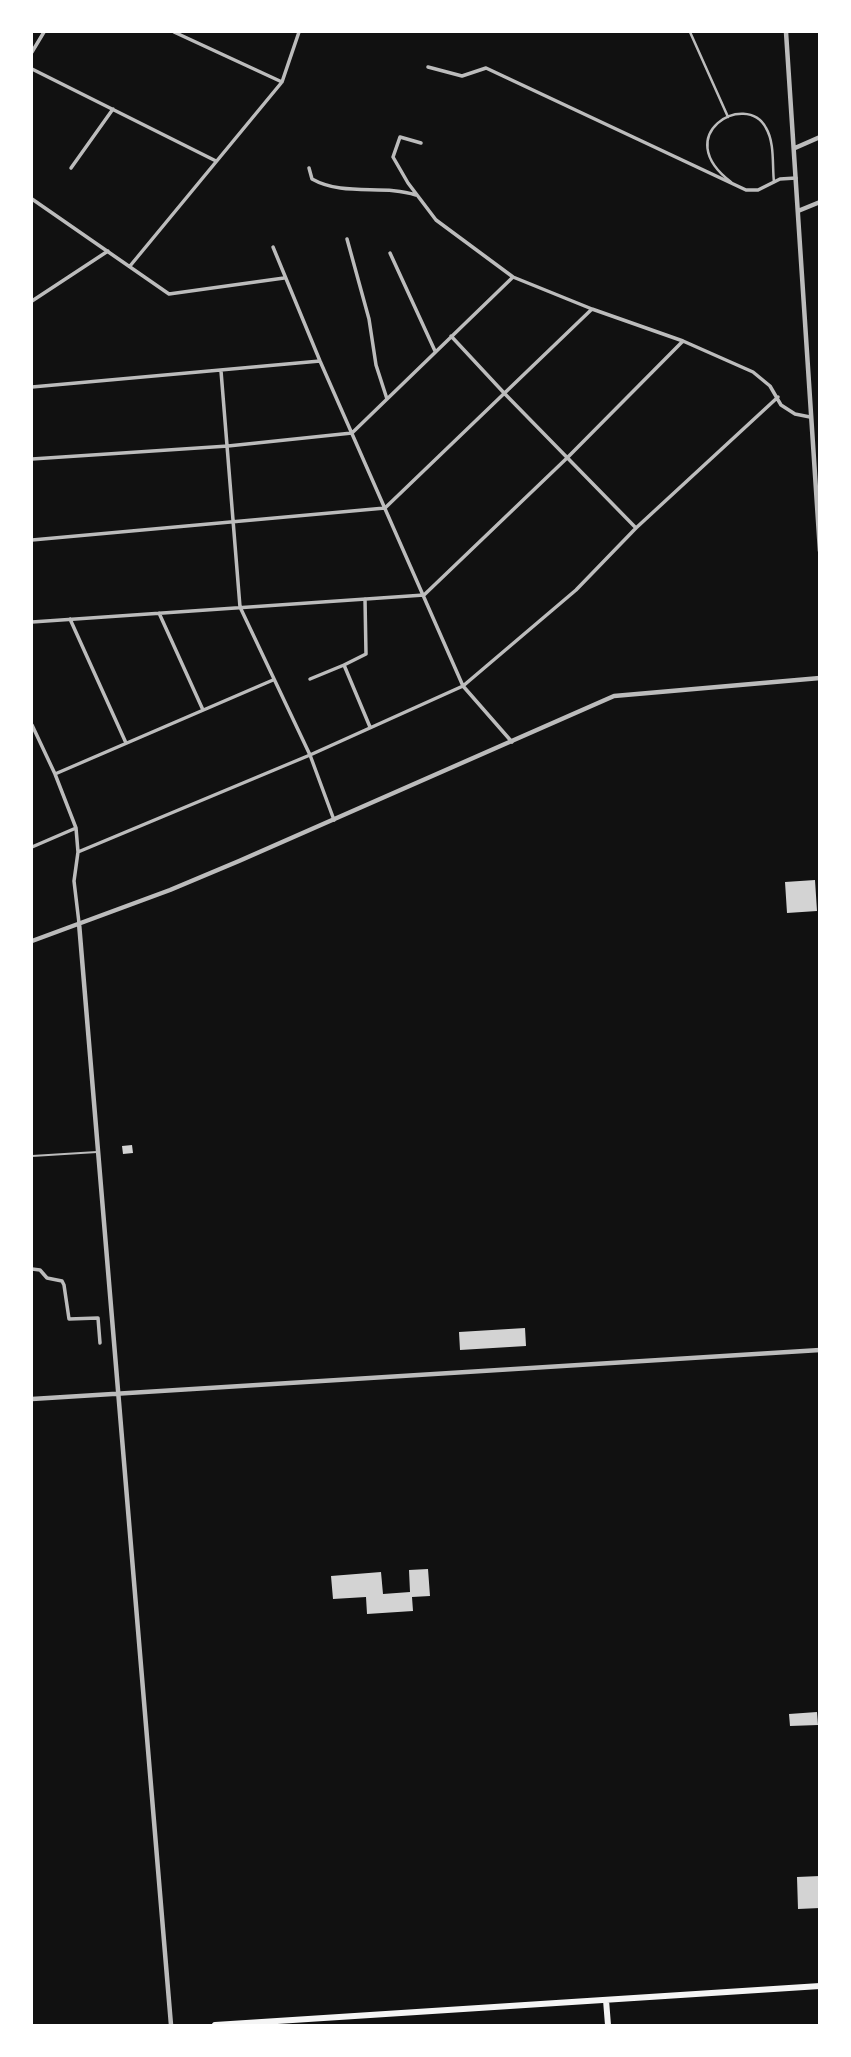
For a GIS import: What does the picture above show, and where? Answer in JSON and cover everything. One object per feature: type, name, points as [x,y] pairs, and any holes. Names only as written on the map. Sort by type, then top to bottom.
[{"type":"main road","points":[[215,2025],[820,1986]]},
{"type":"main road","points":[[606,2000],[608,2025]]},
{"type":"street","points":[[32,52],[44,32]]},
{"type":"street","points":[[174,32],[282,82]]},
{"type":"street","points":[[130,266],[282,82],[299,32]]},
{"type":"street","points":[[690,32],[728,117]]},
{"type":"street","points":[[786,32],[820,551]]},
{"type":"street","points":[[428,67],[462,76],[486,68],[746,190],[758,190],[780,179],[796,178]]},
{"type":"street","points":[[32,69],[216,161]]},
{"type":"street","points":[[71,168],[113,109]]},
{"type":"street","points":[[735,185],[720,174],[713,164],[707,150],[710,132],[718,122],[728,117],[747,115],[764,124],[770,138],[774,182]]},
{"type":"street","points":[[421,143],[400,137],[393,157],[408,183],[436,220],[513,277],[592,309],[683,341],[753,372],[770,386],[781,405],[795,414],[810,417]]},
{"type":"street","points":[[794,148],[820,137]]},
{"type":"street","points":[[309,168],[312,179],[323,185],[364,191],[407,192],[418,196]]},
{"type":"street","points":[[32,200],[169,294],[284,278]]},
{"type":"street","points":[[797,211],[820,202]]},
{"type":"street","points":[[346,239],[369,319],[376,365],[387,399]]},
{"type":"street","points":[[272,247],[463,686],[512,742]]},
{"type":"street","points":[[32,301],[108,251]]},
{"type":"street","points":[[390,253],[435,351]]},
{"type":"street","points":[[32,459],[228,446],[352,433],[513,277]]},
{"type":"street","points":[[32,540],[385,508],[592,309]]},
{"type":"street","points":[[451,336],[636,528]]},
{"type":"street","points":[[32,622],[424,595],[567,458],[683,341]]},
{"type":"street","points":[[32,387],[320,360]]},
{"type":"street","points":[[221,371],[240,607],[310,755],[334,820]]},
{"type":"street","points":[[78,852],[310,755],[463,686],[576,590],[636,528],[778,397]]},
{"type":"street","points":[[310,679],[366,654],[365,599]]},
{"type":"street","points":[[159,613],[203,710]]},
{"type":"street","points":[[69,619],[126,743]]},
{"type":"street","points":[[344,665],[370,727]]},
{"type":"street","points":[[32,941],[170,890],[614,696],[820,678]]},
{"type":"street","points":[[55,774],[273,680]]},
{"type":"street","points":[[32,725],[76,828],[78,852],[74,881],[171,2025]]},
{"type":"street","points":[[32,847],[76,828]]},
{"type":"street","points":[[32,1269],[40,1270],[47,1278],[62,1281],[69,1320],[99,1318],[100,1343]]},
{"type":"street","points":[[32,1399],[820,1350]]},
{"type":"lane","points":[[32,1156],[99,1152]]},
{"type":"building","points":[[815,880],[817,911],[787,913],[785,882]]},
{"type":"building","points":[[132,1145],[133,1153],[123,1154],[122,1146]]},
{"type":"building","points":[[525,1328],[526,1346],[460,1350],[459,1332]]},
{"type":"building","points":[[428,1569],[430,1596],[412,1597],[413,1611],[367,1614],[366,1597],[333,1599],[331,1576],[381,1572],[383,1594],[410,1592],[409,1570]]},
{"type":"building","points":[[817,1712],[818,1725],[790,1726],[789,1714]]},
{"type":"building","points":[[820,1876],[820,1908],[798,1909],[797,1877]]}]
